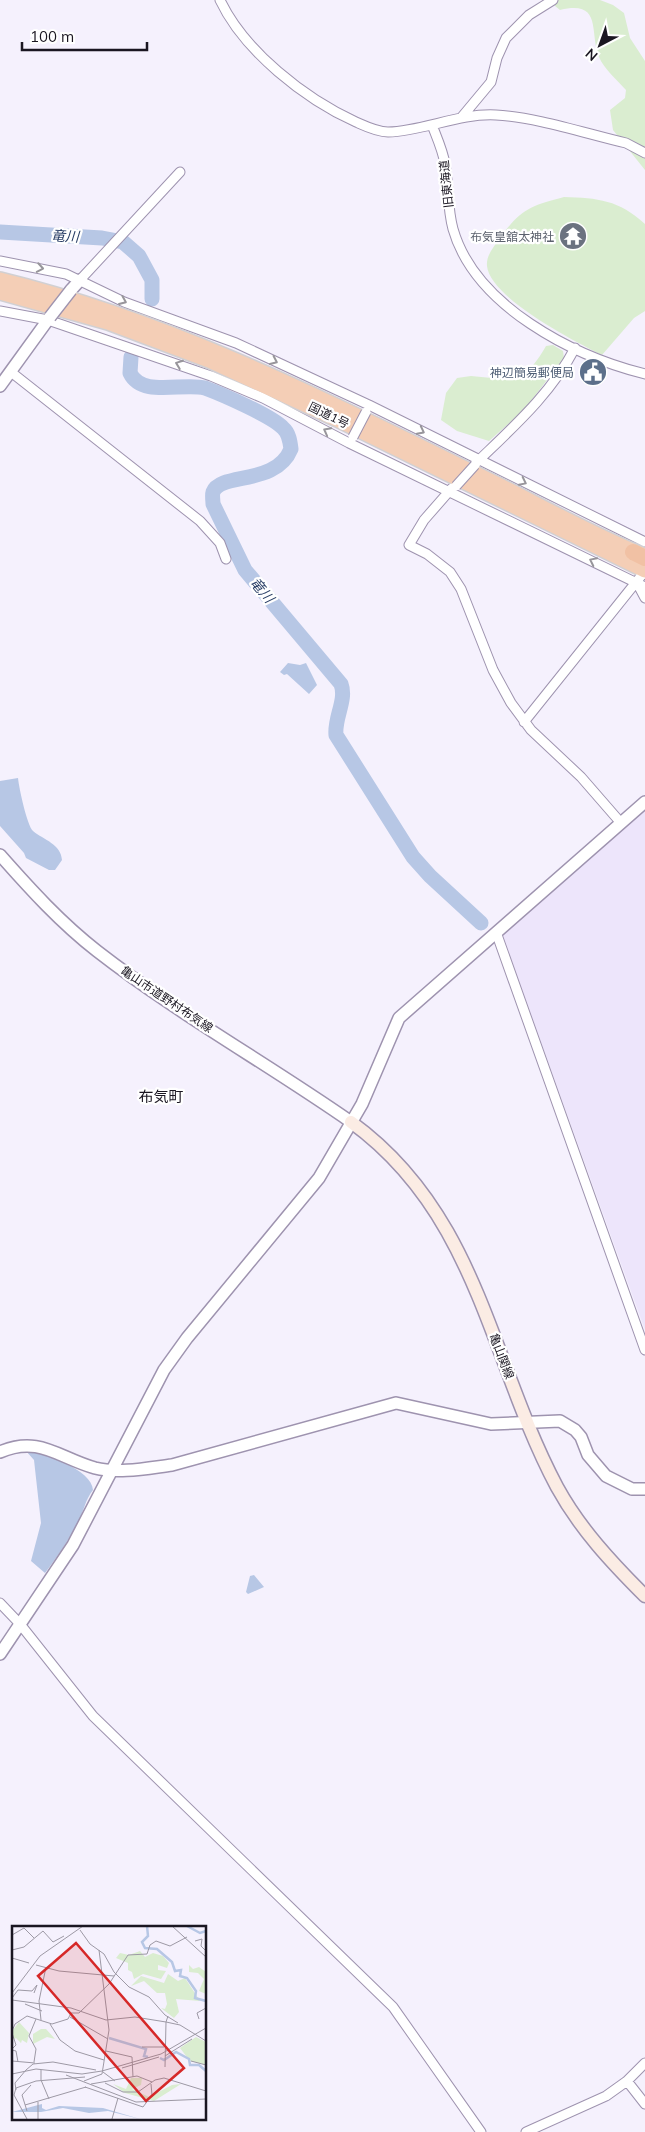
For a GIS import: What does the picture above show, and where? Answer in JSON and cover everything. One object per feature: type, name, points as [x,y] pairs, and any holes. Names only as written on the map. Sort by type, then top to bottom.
[{"type":"highway","points":[[0,274],[21,279],[34,295],[22,303],[0,298]]},
{"type":"highway","name":"国道1号","points":[[0,280],[34,295],[218,364],[329,415],[643,578]]},
{"type":"highway","name":"国道1号","points":[[0,292],[34,295],[112,312],[222,353],[642,552]]},
{"type":"main road","name":"亀山関線","points":[[351,1122],[369,1135],[399,1164],[437,1212],[459,1252],[528,1422],[557,1487],[579,1522],[602,1552],[645,1596]]},
{"type":"street","points":[[220,0],[237,28],[282,76],[325,107],[383,132],[432,125],[461,118],[497,115],[626,144],[645,153]]},
{"type":"street","points":[[461,118],[491,82],[497,58],[506,38],[528,15],[552,0]]},
{"type":"street","name":"旧東海道","points":[[432,125],[445,165],[450,216],[466,260],[494,294],[525,321],[544,334],[597,359],[645,374]]},
{"type":"street","points":[[0,386],[71,290],[121,233],[180,172]]},
{"type":"street","points":[[0,261],[53,270],[80,280],[124,302],[236,343],[477,462],[642,552]]},
{"type":"street","points":[[0,311],[49,318],[212,376],[263,398],[643,578]]},
{"type":"street","points":[[575,348],[562,373],[523,419],[452,488],[424,520],[409,545],[439,562],[454,578],[500,683],[524,722],[581,777],[621,823]]},
{"type":"street","points":[[11,372],[200,521],[220,542],[226,559]]},
{"type":"street","points":[[351,440],[368,408]]},
{"type":"street","points":[[643,578],[645,598]]},
{"type":"street","points":[[524,722],[630,588],[643,578]]},
{"type":"street","points":[[0,1654],[73,1545],[164,1370],[187,1338],[319,1178],[362,1104],[399,1018],[645,802]]},
{"type":"street","name":"亀山市道野村布気線","points":[[0,855],[50,910],[95,950],[147,988],[293,1082],[351,1122]]},
{"type":"street","points":[[496,932],[645,1350]]},
{"type":"street","points":[[0,1452],[27,1444],[96,1468],[112,1470],[172,1465],[396,1403],[491,1424],[560,1421],[568,1425],[581,1437],[588,1455],[606,1476],[632,1489],[645,1489]]},
{"type":"street","points":[[0,1604],[20,1624],[93,1716],[394,2007],[481,2132]]},
{"type":"street","points":[[526,2132],[606,2096],[627,2081],[645,2063]]},
{"type":"street","points":[[627,2081],[645,2104]]},
{"type":"shaded area","points":[[645,807],[645,1330],[503,937],[504,929]]},
{"type":"green space","points":[[553,0],[600,0],[613,5],[624,13],[630,38],[645,61],[645,170],[613,130],[610,110],[625,98],[626,90],[607,70],[599,57],[592,20],[589,14],[574,8],[560,10],[555,6]]},
{"type":"green space","name":"布気皇舘太神社","points":[[564,197],[587,198],[617,205],[645,224],[645,311],[634,318],[602,355],[555,330],[518,305],[503,292],[492,278],[487,266],[489,255],[493,248],[520,215],[534,206]]},
{"type":"green space","points":[[553,345],[563,351],[564,358],[524,410],[489,441],[457,431],[441,420],[446,393],[457,378],[471,376],[512,380],[518,378],[536,362],[546,346]]},
{"type":"water","points":[[288,663],[300,665],[306,663],[317,685],[309,694],[287,674],[284,675],[280,672]]},
{"type":"water","points":[[18,778],[28,822],[33,831],[59,850],[62,860],[55,870],[49,870],[26,858],[24,853],[0,826],[0,781]]},
{"type":"water","points":[[26,1451],[66,1463],[85,1476],[91,1483],[93,1490],[71,1535],[45,1573],[31,1561],[41,1523],[34,1460]]},
{"type":"water","points":[[254,1575],[264,1587],[248,1594],[246,1592],[250,1576]]},
{"type":"waterway","name":"竜川","points":[[0,232],[102,238],[123,242],[139,256],[152,280],[152,299]]},
{"type":"waterway","name":"竜川","points":[[131,357],[130,373],[136,381],[144,385],[164,388],[205,388],[258,412],[277,423],[287,432],[291,449],[284,461],[274,469],[262,474],[226,482],[218,486],[213,492],[213,504],[245,570],[341,684],[342,703],[336,735],[413,857],[430,876],[481,923]]},
{"type":"place","name":"布気皇舘太神社","points":[[573,236]]},
{"type":"place","name":"神辺簡易郵便局","points":[[593,372]]},
{"type":"district","name":"布気町","points":[[161,1096]]}]
